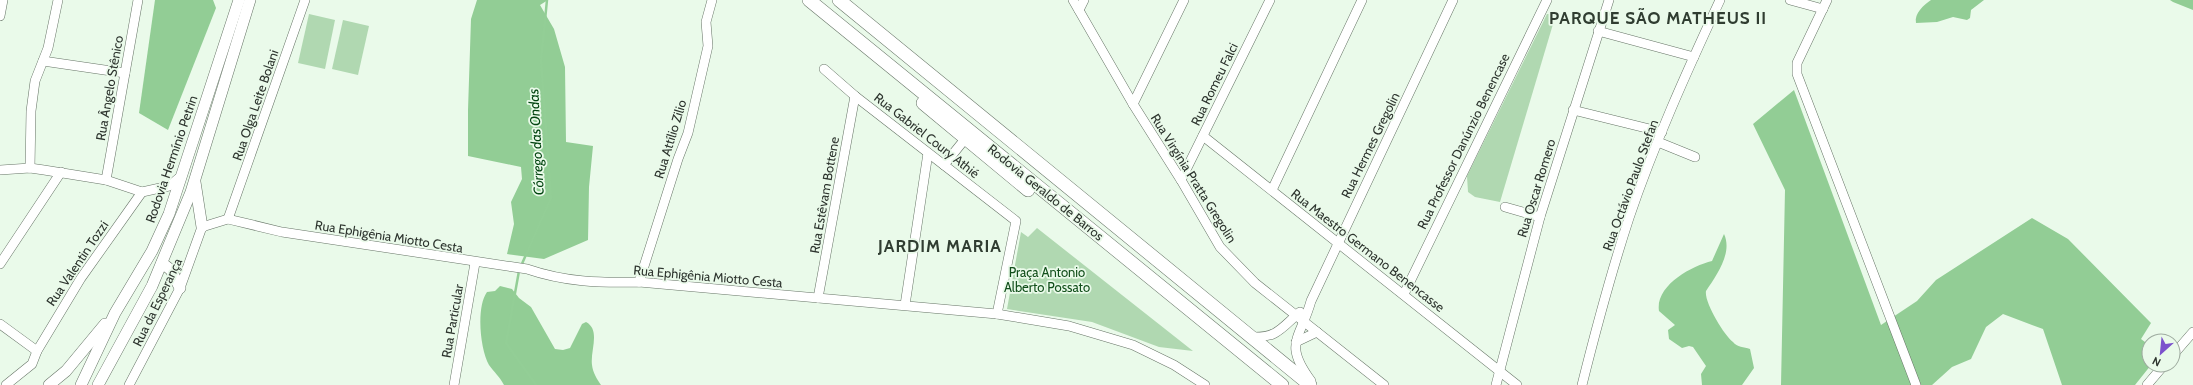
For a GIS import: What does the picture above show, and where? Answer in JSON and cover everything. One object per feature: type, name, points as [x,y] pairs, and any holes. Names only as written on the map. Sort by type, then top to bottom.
[{"type":"highway","name":"Rodovia Geraldo de Barros","points":[[810,0],[1282,385]]},
{"type":"highway","name":"Rodovia Geraldo de Barros","points":[[839,0],[1310,385]]},
{"type":"highway","points":[[865,46],[903,87],[964,139],[1033,193],[1068,210]]},
{"type":"main road","name":"Rodovia Hermínio Petrin","points":[[81,385],[115,313],[152,251],[169,214],[239,0]]},
{"type":"main road","name":"Rodovia Hermínio Petrin","points":[[98,385],[131,326],[162,263],[191,192],[194,177],[228,75],[250,0]]},
{"type":"main road","points":[[194,177],[202,227]]},
{"type":"main road","points":[[162,263],[171,270],[180,288]]},
{"type":"main road","points":[[49,385],[66,372],[115,313]]},
{"type":"street","points":[[0,16],[3,0]]},
{"type":"street","points":[[30,168],[31,111],[34,81],[48,48],[58,0]]},
{"type":"street","name":"Rua Ângelo Stênico","points":[[106,180],[138,0]]},
{"type":"street","name":"Rua Olga Leite Bolani","points":[[228,219],[305,0]]},
{"type":"street","name":"Rua Attílio Zilio","points":[[639,282],[678,159],[688,133],[708,46],[706,22],[712,0]]},
{"type":"street","name":"Rua Virgínia Pratta Gregolin","points":[[1073,0],[1133,104],[1181,180],[1220,247],[1250,278],[1384,385]]},
{"type":"street","points":[[1079,10],[1084,0]]},
{"type":"street","points":[[1133,104],[1184,0]]},
{"type":"street","name":"Rua Romeu Falci","points":[[1181,180],[1270,0]]},
{"type":"street","points":[[1272,190],[1362,0]]},
{"type":"street","name":"Rua Hermes Gregolin","points":[[1314,385],[1300,366],[1295,355],[1296,342],[1311,301],[1337,244],[1453,0]]},
{"type":"street","name":"Rua Professor Danúnzio Benencase","points":[[1404,294],[1547,0]]},
{"type":"street","name":"Rua Oscar Romero","points":[[1496,385],[1540,217],[1609,0]]},
{"type":"street","name":"Rua Octávio Paulo Stefan","points":[[1582,385],[1629,219],[1662,132],[1720,0]]},
{"type":"street","points":[[1790,0],[1822,9]]},
{"type":"street","points":[[1827,0],[1797,63],[1797,74],[1916,385]]},
{"type":"street","points":[[1598,31],[1694,57]]},
{"type":"street","points":[[43,61],[125,73]]},
{"type":"street","name":"Rua Gabriel Coury Athié","points":[[824,69],[855,96],[1016,221],[997,314]]},
{"type":"street","name":"Rua Estêvam Bottene","points":[[818,298],[855,96]]},
{"type":"street","points":[[1574,110],[1662,132]]},
{"type":"street","name":"Rua Maestro Germano Benencasse","points":[[1203,136],[1272,190],[1337,244],[1404,294],[1517,385]]},
{"type":"street","points":[[944,165],[964,139]]},
{"type":"street","points":[[1658,142],[1695,157]]},
{"type":"street","points":[[905,305],[928,152]]},
{"type":"street","points":[[0,170],[30,168],[61,172],[106,180],[142,192],[169,186],[180,177]]},
{"type":"street","points":[[0,264],[61,172]]},
{"type":"street","name":"Rua Valentin Tozzi","points":[[6,385],[32,364],[37,351],[81,278],[142,192]]},
{"type":"street","points":[[1505,208],[1540,217]]},
{"type":"street","points":[[202,227],[228,219]]},
{"type":"street","name":"Rua Ephigênia Miotto Cesta","points":[[228,219],[282,232],[476,263],[527,269],[550,277],[591,283],[639,282],[905,305],[997,314],[1069,326],[1126,343],[1174,365],[1205,385]]},
{"type":"street","name":"Rua da Esperança","points":[[129,385],[180,288],[202,227]]},
{"type":"street","name":"Rua Particular","points":[[454,385],[476,263]]},
{"type":"street","name":"Rua Hermes Gregolin","points":[[1252,337],[1266,337],[1278,332],[1311,301]]},
{"type":"street","points":[[0,324],[37,351]]},
{"type":"street","points":[[1296,342],[1318,332]]},
{"type":"street","points":[[2181,346],[2193,332]]},
{"type":"street","points":[[2147,385],[2157,373]]},
{"type":"green space","points":[[155,0],[213,0],[216,8],[168,130],[139,113]]},
{"type":"green space","points":[[477,0],[548,0],[540,5],[554,29],[565,67],[566,142],[593,146],[589,187],[588,240],[544,259],[507,254],[514,224],[511,202],[522,179],[521,167],[468,156],[471,19]]},
{"type":"green space","points":[[1931,0],[1984,0],[1971,10],[1970,18],[1967,20],[1953,17],[1937,22],[1916,23],[1918,13]]},
{"type":"green space","points":[[2170,0],[2193,0],[2193,10],[2173,2]]},
{"type":"green space","points":[[309,14],[335,20],[325,69],[298,63]]},
{"type":"green space","points":[[1547,14],[1556,14],[1500,202],[1475,197],[1468,192],[1467,176]]},
{"type":"green space","points":[[343,20],[369,26],[358,75],[332,69]]},
{"type":"green space","points":[[1794,90],[1881,325],[1917,301],[1936,280],[2032,218],[2068,239],[2151,323],[2145,333],[2141,333],[2141,373],[2145,373],[2135,385],[2062,385],[2043,329],[2003,314],[1986,327],[1971,359],[1952,367],[1932,385],[1781,385],[1785,190],[1753,124]]},
{"type":"green space","name":"Praça Antonio Alberto Possato","points":[[1037,228],[1193,351],[1159,347],[1092,322],[1007,309],[1021,232],[1028,237]]},
{"type":"green space","points":[[1724,234],[1726,241],[1725,256],[1706,291],[1706,296],[1715,318],[1729,338],[1736,345],[1750,349],[1754,368],[1742,385],[1702,385],[1701,374],[1706,366],[1693,347],[1689,346],[1682,348],[1669,339],[1668,330],[1675,325],[1659,311],[1659,302],[1663,293],[1676,278],[1694,267],[1712,261]]},
{"type":"green space","points":[[500,286],[512,289],[519,298],[531,307],[555,349],[563,350],[570,348],[582,324],[586,322],[593,330],[593,368],[595,376],[601,385],[504,385],[489,365],[486,358],[480,328],[481,307],[487,292],[495,291]]},
{"type":"waterway","name":"Córrego das Ondas","points":[[521,266],[551,198],[541,61],[547,0]]},
{"type":"waterway","name":"Córrego das Ondas","points":[[519,271],[506,343],[536,385]]},
{"type":"district","name":"PARQUE SÃO MATHEUS II","points":[[1658,18]]},
{"type":"district","name":"JARDIM MARIA","points":[[940,246]]}]
